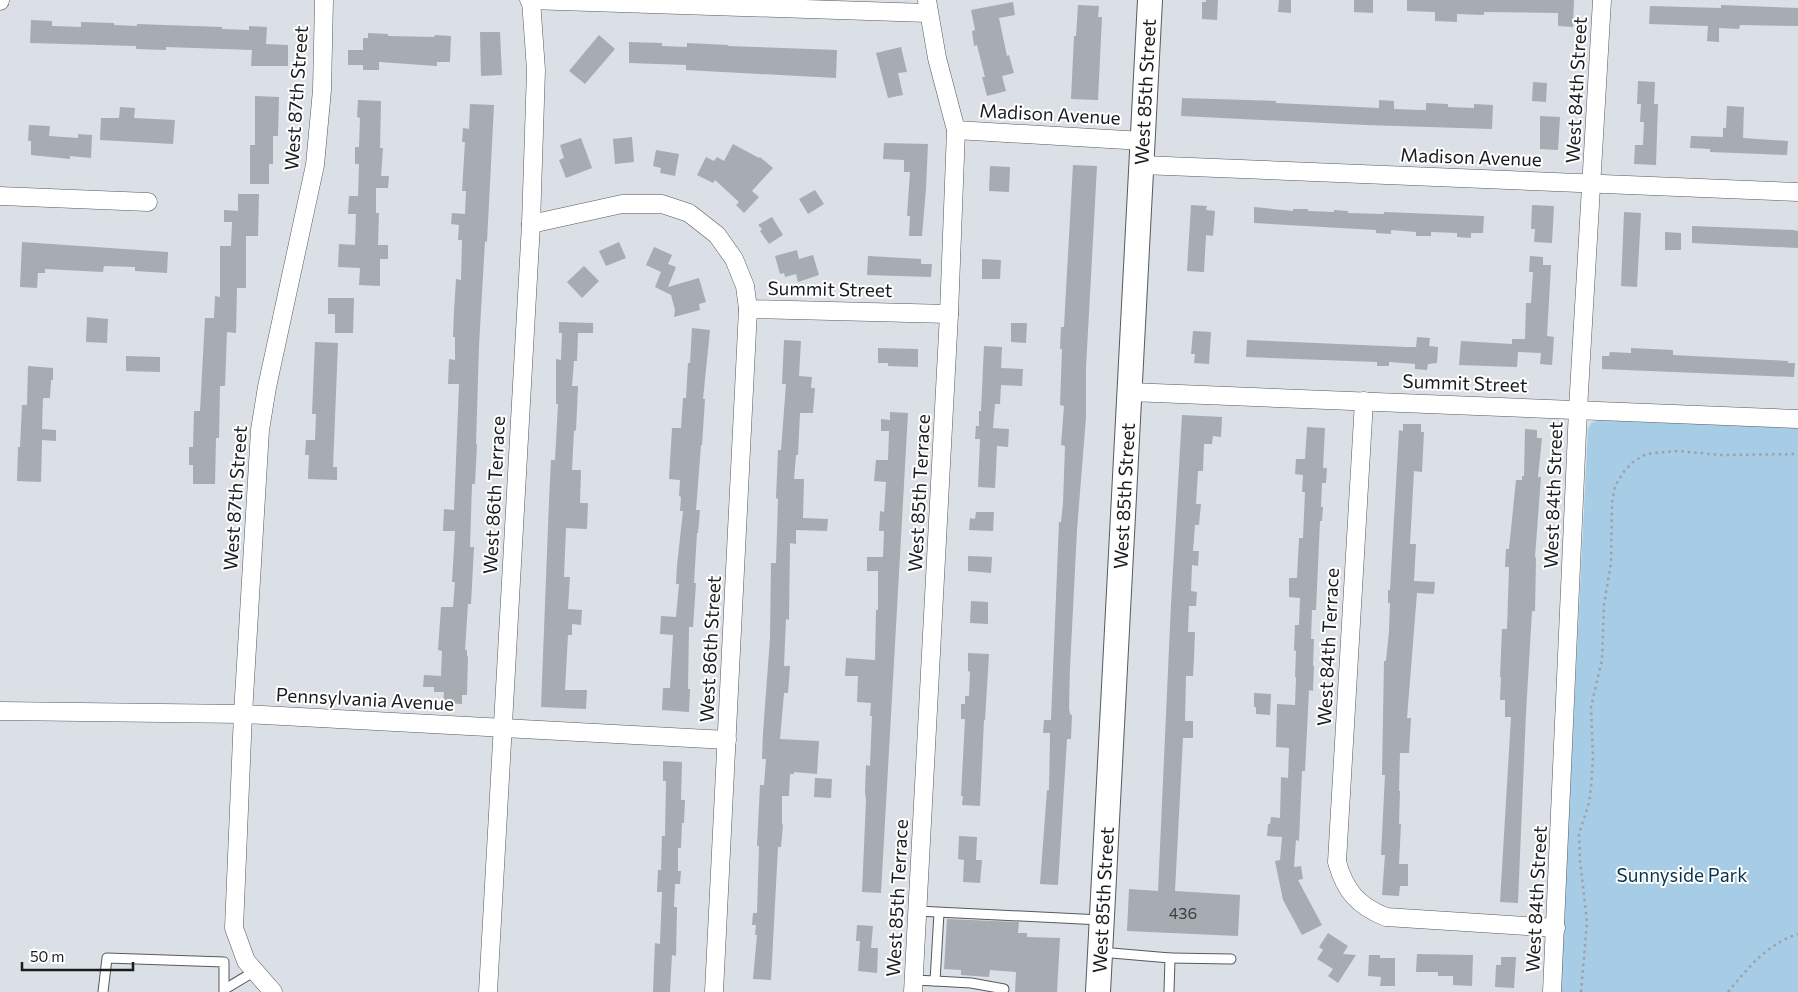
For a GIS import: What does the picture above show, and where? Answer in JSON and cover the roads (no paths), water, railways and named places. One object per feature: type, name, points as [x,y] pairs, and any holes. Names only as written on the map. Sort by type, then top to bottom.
[{"type":"main road","name":"West 85th Street","points":[[1098,992],[1150,0]]},
{"type":"street","name":"West 87th Street","points":[[273,992],[246,961],[234,928],[243,714],[260,430],[269,377],[315,165],[322,90],[324,0]]},
{"type":"street","points":[[530,0],[927,6]]},
{"type":"street","name":"West 86th Terrace","points":[[488,992],[531,224],[536,70],[530,0]]},
{"type":"street","name":"West 84th Street","points":[[1552,992],[1578,409],[1602,0]]},
{"type":"street","name":"West 85th Terrace","points":[[913,986],[949,314],[956,130],[927,6]]},
{"type":"street","name":"Madison Avenue","points":[[956,130],[1143,141]]},
{"type":"street","name":"Madison Avenue","points":[[1142,164],[1798,192]]},
{"type":"street","points":[[0,196],[148,202]]},
{"type":"street","name":"Summit Street","points":[[531,224],[622,204],[662,204],[689,213],[717,235],[734,259],[745,286],[748,309],[949,314]]},
{"type":"street","name":"West 86th Street","points":[[714,992],[748,309]]},
{"type":"street","name":"Summit Street","points":[[1130,392],[1798,419]]},
{"type":"street","name":"West 84th Terrace","points":[[1364,401],[1337,862],[1341,878],[1357,901],[1370,911],[1386,917],[1556,928]]},
{"type":"street","name":"Pennsylvania Avenue","points":[[0,711],[243,714],[727,740]]},
{"type":"lane","points":[[918,911],[1102,920]]},
{"type":"lane","points":[[935,981],[939,913]]},
{"type":"lane","points":[[1100,952],[1170,958],[1231,958]]},
{"type":"lane","points":[[103,992],[107,958],[224,962],[224,991]]},
{"type":"lane","points":[[1168,992],[1170,958]]},
{"type":"lane","points":[[224,991],[255,971]]},
{"type":"lane","points":[[913,986],[935,981],[971,983],[1004,989]]},
{"type":"park label","name":"Sunnyside Park","points":[[1682,875]]}]
